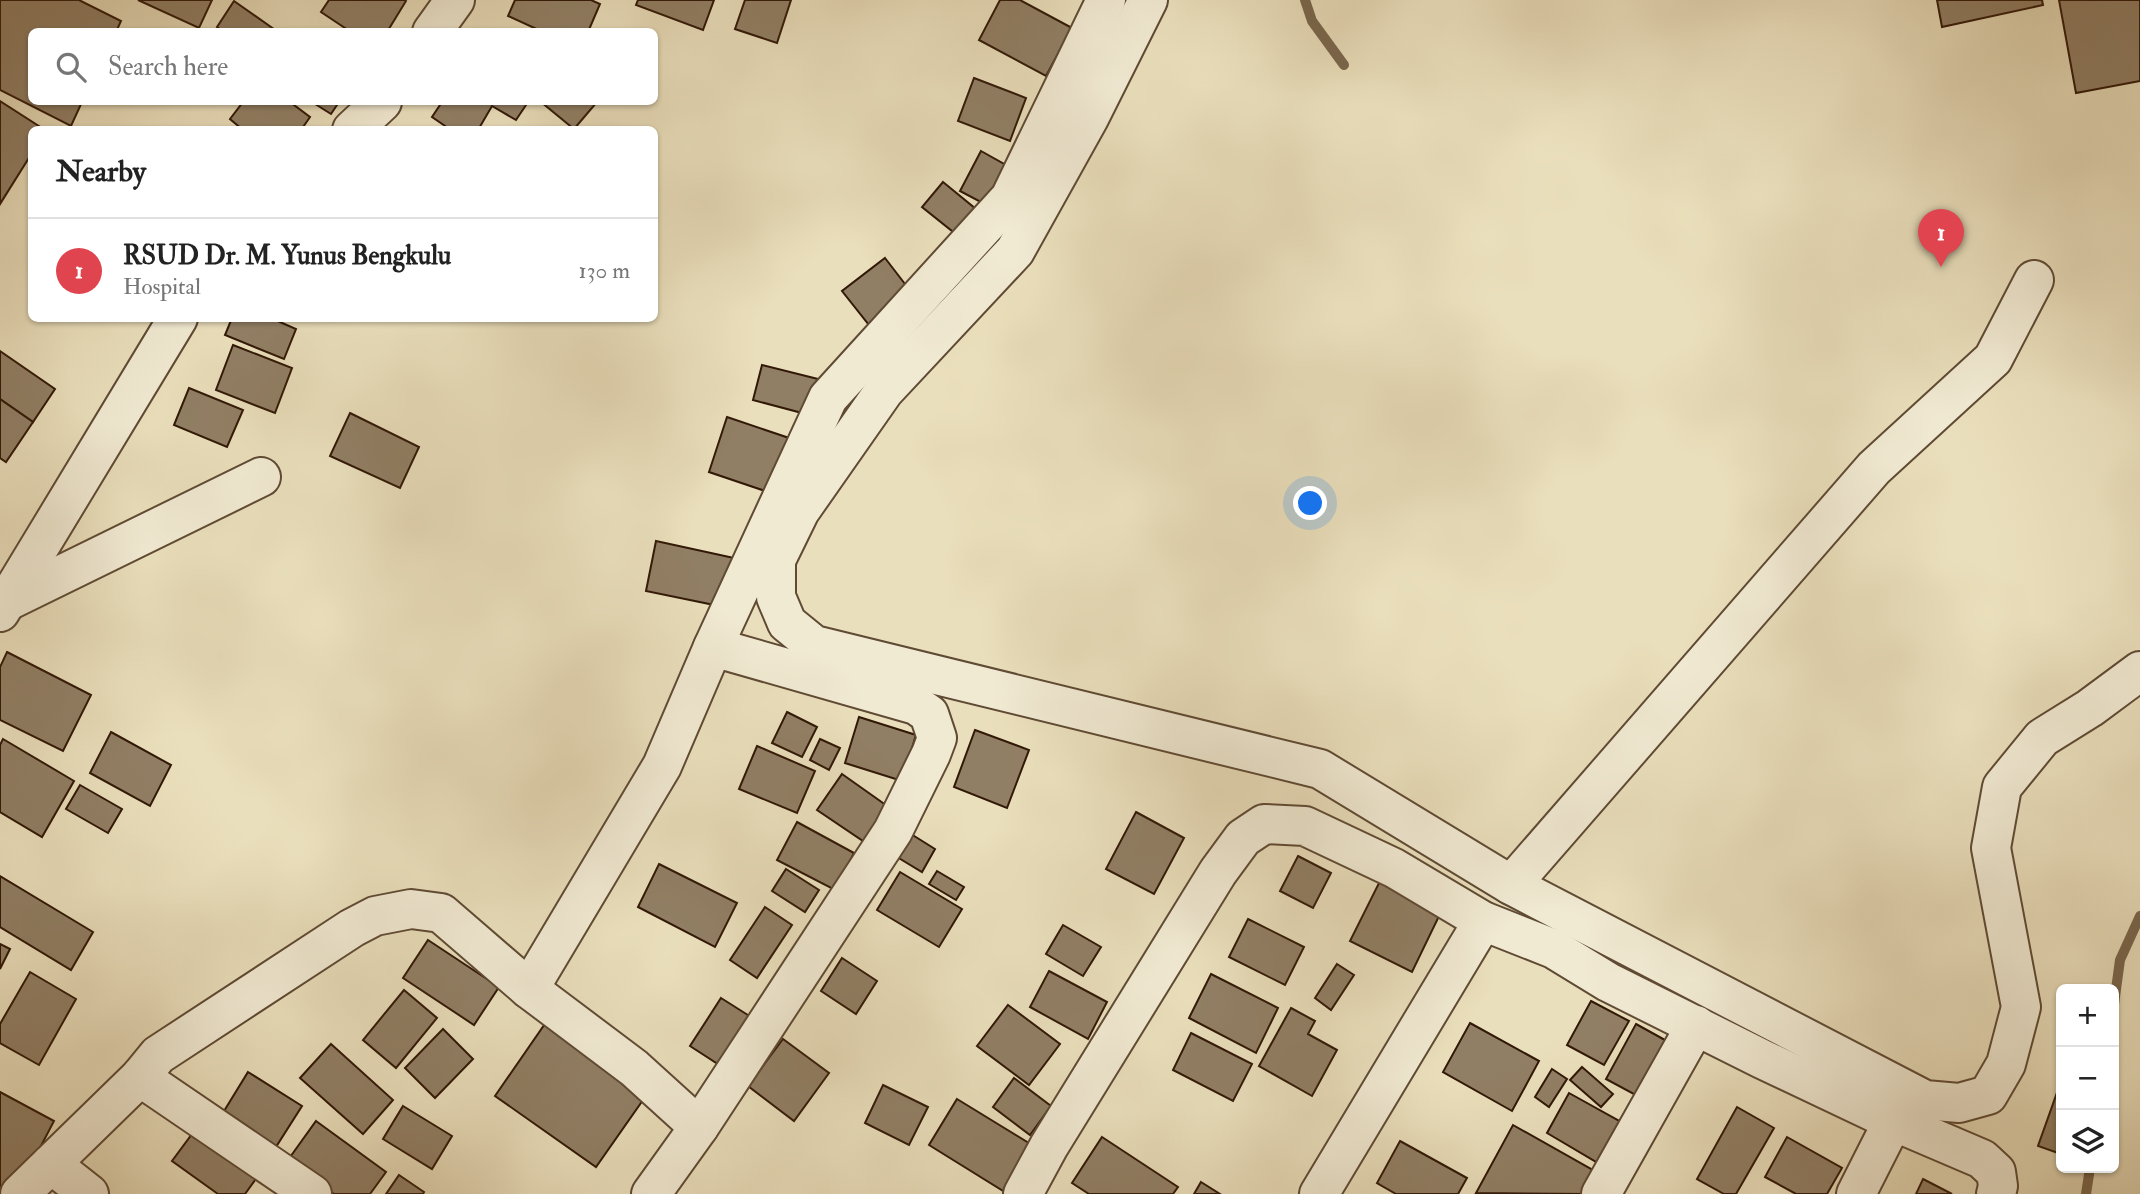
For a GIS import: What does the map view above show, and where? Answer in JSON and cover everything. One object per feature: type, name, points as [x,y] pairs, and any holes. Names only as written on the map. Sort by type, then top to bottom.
[{"type":"street","points":[[435,28],[455,0]]},
{"type":"street","points":[[530,989],[662,766],[713,647],[828,398],[1010,198],[1106,0]]},
{"type":"street","points":[[1147,0],[1089,118],[1015,251],[884,391],[800,511],[776,560],[776,597],[787,623],[814,645],[1320,769],[1511,885],[1925,1100],[1959,1103],[1988,1095],[2006,1064],[2021,1007],[1991,848],[2002,787],[2042,738],[2090,708],[2140,671]]},
{"type":"street","points":[[356,126],[379,105]]},
{"type":"street","points":[[1511,885],[1874,468],[1993,359],[2034,281]]},
{"type":"street","points":[[3,607],[176,322]]},
{"type":"street","points":[[3,607],[261,477]]},
{"type":"street","points":[[651,1194],[699,1127],[892,831],[937,738],[929,715],[916,705],[713,647]]},
{"type":"street","points":[[1023,1194],[1049,1146],[1218,872],[1243,838],[1264,824],[1305,826],[1394,868],[1483,921],[1554,950],[1608,982],[1762,1059],[1893,1121],[1982,1159],[1996,1172],[1996,1194]]},
{"type":"street","points":[[20,1194],[140,1077],[158,1055],[352,928],[375,916],[411,909],[441,913],[530,989],[634,1068],[699,1127]]},
{"type":"street","points":[[1319,1194],[1483,921]]},
{"type":"street","points":[[1601,1194],[1696,1025]]},
{"type":"street","points":[[140,1077],[312,1194]]},
{"type":"street","points":[[1856,1194],[1893,1121]]},
{"type":"street","points":[[51,1164],[89,1194]]},
{"type":"building","points":[[0,0],[79,0],[121,21],[118,28],[28,28],[28,104],[0,90]]},
{"type":"building","points":[[138,0],[212,0],[199,28]]},
{"type":"building","points":[[329,0],[406,1],[389,28],[345,28],[321,12]]},
{"type":"building","points":[[515,0],[591,0],[600,4],[590,28],[534,28],[508,16]]},
{"type":"building","points":[[638,0],[714,0],[703,30],[636,5]]},
{"type":"building","points":[[745,0],[791,0],[777,43],[735,29]]},
{"type":"building","points":[[1000,0],[1020,0],[1072,28],[1046,76],[979,40]]},
{"type":"building","points":[[1937,0],[2042,0],[2043,5],[1942,27]]},
{"type":"building","points":[[2059,0],[2140,0],[2140,81],[2076,93]]},
{"type":"building","points":[[234,1],[272,28],[218,28]]},
{"type":"building","points":[[974,78],[1026,98],[1010,141],[958,121]]},
{"type":"building","points":[[0,101],[39,126],[28,126],[28,159],[0,204]]},
{"type":"building","points":[[30,105],[81,105],[71,126]]},
{"type":"building","points":[[241,105],[294,105],[310,117],[304,126],[238,126],[230,119]]},
{"type":"building","points":[[317,105],[337,105],[331,114]]},
{"type":"building","points":[[440,105],[526,105],[516,120],[492,106],[480,126],[445,126],[432,117]]},
{"type":"building","points":[[545,105],[594,105],[577,126],[570,126]]},
{"type":"building","points":[[981,151],[1013,169],[992,208],[960,191]]},
{"type":"building","points":[[943,182],[982,214],[962,239],[922,207]]},
{"type":"building","points":[[885,258],[915,297],[873,330],[842,291]]},
{"type":"building","points":[[230,322],[280,322],[296,329],[284,359],[225,335]]},
{"type":"building","points":[[233,345],[292,368],[275,413],[216,390]]},
{"type":"building","points":[[0,351],[55,389],[33,422],[0,399]]},
{"type":"building","points":[[762,365],[826,381],[817,417],[753,400]]},
{"type":"building","points":[[189,388],[243,410],[227,447],[174,425]]},
{"type":"building","points":[[0,399],[33,422],[6,462],[0,458]]},
{"type":"building","points":[[350,413],[419,447],[400,488],[330,456]]},
{"type":"building","points":[[727,417],[798,441],[780,496],[709,472]]},
{"type":"building","points":[[656,541],[734,558],[724,607],[646,591]]},
{"type":"building","points":[[7,652],[91,695],[63,751],[0,720],[0,667]]},
{"type":"building","points":[[787,712],[817,727],[802,757],[772,743]]},
{"type":"building","points":[[859,717],[916,735],[902,781],[845,763]]},
{"type":"building","points":[[975,730],[1029,750],[1007,808],[954,787]]},
{"type":"building","points":[[111,732],[171,765],[150,806],[90,773]]},
{"type":"building","points":[[3,739],[74,781],[42,837],[0,812],[0,745]]},
{"type":"building","points":[[820,739],[840,748],[829,770],[810,760]]},
{"type":"building","points":[[757,746],[815,771],[797,813],[739,789]]},
{"type":"building","points":[[842,774],[890,808],[866,843],[817,810]]},
{"type":"building","points":[[80,785],[122,809],[108,833],[66,809]]},
{"type":"building","points":[[1136,812],[1184,838],[1154,894],[1106,869]]},
{"type":"building","points":[[797,822],[854,853],[835,890],[777,860]]},
{"type":"building","points":[[911,834],[935,849],[922,872],[897,857]]},
{"type":"building","points":[[1298,856],[1331,873],[1313,908],[1280,891]]},
{"type":"building","points":[[659,864],[737,903],[715,947],[638,907]]},
{"type":"building","points":[[786,869],[819,890],[805,912],[772,891]]},
{"type":"building","points":[[937,871],[964,887],[956,900],[929,884]]},
{"type":"building","points":[[900,872],[962,909],[939,947],[877,910]]},
{"type":"building","points":[[0,876],[93,932],[71,970],[0,927]]},
{"type":"building","points":[[1380,881],[1441,912],[1412,972],[1350,941]]},
{"type":"building","points":[[765,907],[792,925],[757,978],[730,960]]},
{"type":"building","points":[[1248,919],[1304,947],[1285,985],[1229,957]]},
{"type":"building","points":[[1063,925],[1101,947],[1083,976],[1046,954]]},
{"type":"building","points":[[428,940],[499,987],[474,1025],[403,978]]},
{"type":"building","points":[[0,944],[10,949],[0,969]]},
{"type":"building","points":[[842,958],[877,981],[856,1014],[821,991]]},
{"type":"building","points":[[1337,964],[1354,975],[1331,1010],[1315,998]]},
{"type":"building","points":[[1049,971],[1107,1002],[1088,1039],[1030,1007]]},
{"type":"building","points":[[30,972],[76,999],[39,1065],[0,1043],[0,1024]]},
{"type":"building","points":[[1211,974],[1278,1008],[1256,1053],[1189,1018]]},
{"type":"building","points":[[404,990],[437,1018],[396,1068],[363,1040]]},
{"type":"building","points":[[721,998],[751,1017],[721,1066],[690,1046]]},
{"type":"building","points":[[1591,1001],[1629,1021],[1604,1065],[1567,1045]]},
{"type":"building","points":[[1008,1005],[1060,1044],[1029,1085],[977,1046]]},
{"type":"building","points":[[1291,1008],[1315,1021],[1308,1034],[1337,1050],[1312,1096],[1259,1066]]},
{"type":"building","points":[[549,1018],[650,1090],[596,1167],[495,1096]]},
{"type":"building","points":[[1470,1023],[1539,1061],[1512,1111],[1443,1072]]},
{"type":"building","points":[[1636,1024],[1674,1045],[1643,1099],[1606,1079]]},
{"type":"building","points":[[443,1029],[473,1059],[435,1098],[405,1068]]},
{"type":"building","points":[[1191,1033],[1252,1064],[1233,1101],[1173,1070]]},
{"type":"building","points":[[783,1039],[829,1073],[794,1121],[748,1086]]},
{"type":"building","points":[[331,1044],[393,1100],[363,1134],[300,1078]]},
{"type":"building","points":[[1582,1067],[1613,1094],[1601,1107],[1570,1080]]},
{"type":"building","points":[[1552,1069],[1567,1079],[1549,1107],[1535,1097]]},
{"type":"building","points":[[248,1072],[302,1106],[274,1150],[221,1116]]},
{"type":"building","points":[[1014,1078],[1051,1106],[1030,1135],[993,1107]]},
{"type":"building","points":[[883,1085],[928,1107],[909,1145],[865,1123]]},
{"type":"building","points":[[0,1092],[54,1121],[16,1194],[0,1186]]},
{"type":"building","points":[[1569,1093],[1621,1122],[1598,1163],[1547,1133]]},
{"type":"building","points":[[2056,1095],[2056,1152],[2038,1146]]},
{"type":"building","points":[[957,1099],[1037,1148],[1008,1194],[929,1145]]},
{"type":"building","points":[[403,1106],[452,1136],[432,1169],[383,1139]]},
{"type":"building","points":[[1737,1107],[1774,1128],[1736,1194],[1724,1194],[1697,1179]]},
{"type":"building","points":[[316,1121],[386,1172],[370,1194],[334,1194],[288,1160]]},
{"type":"building","points":[[1513,1125],[1598,1173],[1586,1194],[1476,1193]]},
{"type":"building","points":[[195,1130],[258,1176],[245,1194],[218,1194],[172,1161]]},
{"type":"building","points":[[1102,1137],[1178,1187],[1173,1194],[1089,1194],[1072,1183]]},
{"type":"building","points":[[1787,1137],[1842,1168],[1827,1194],[1796,1194],[1765,1177]]},
{"type":"building","points":[[1400,1141],[1467,1178],[1458,1194],[1396,1194],[1377,1183]]},
{"type":"building","points":[[399,1175],[424,1192],[423,1194],[386,1194]]},
{"type":"building","points":[[1923,1179],[1952,1194],[1916,1194]]},
{"type":"building","points":[[1201,1182],[1220,1194],[1194,1194]]},
{"type":"waterway","points":[[1305,0],[1312,21],[1344,65]]},
{"type":"waterway","points":[[2117,984],[2120,960],[2140,916]]},
{"type":"waterway","points":[[2086,1194],[2089,1173]]},
{"type":"place","name":"RSUD Dr. M. Yunus Bengkulu","points":[[1941,267]]}]
